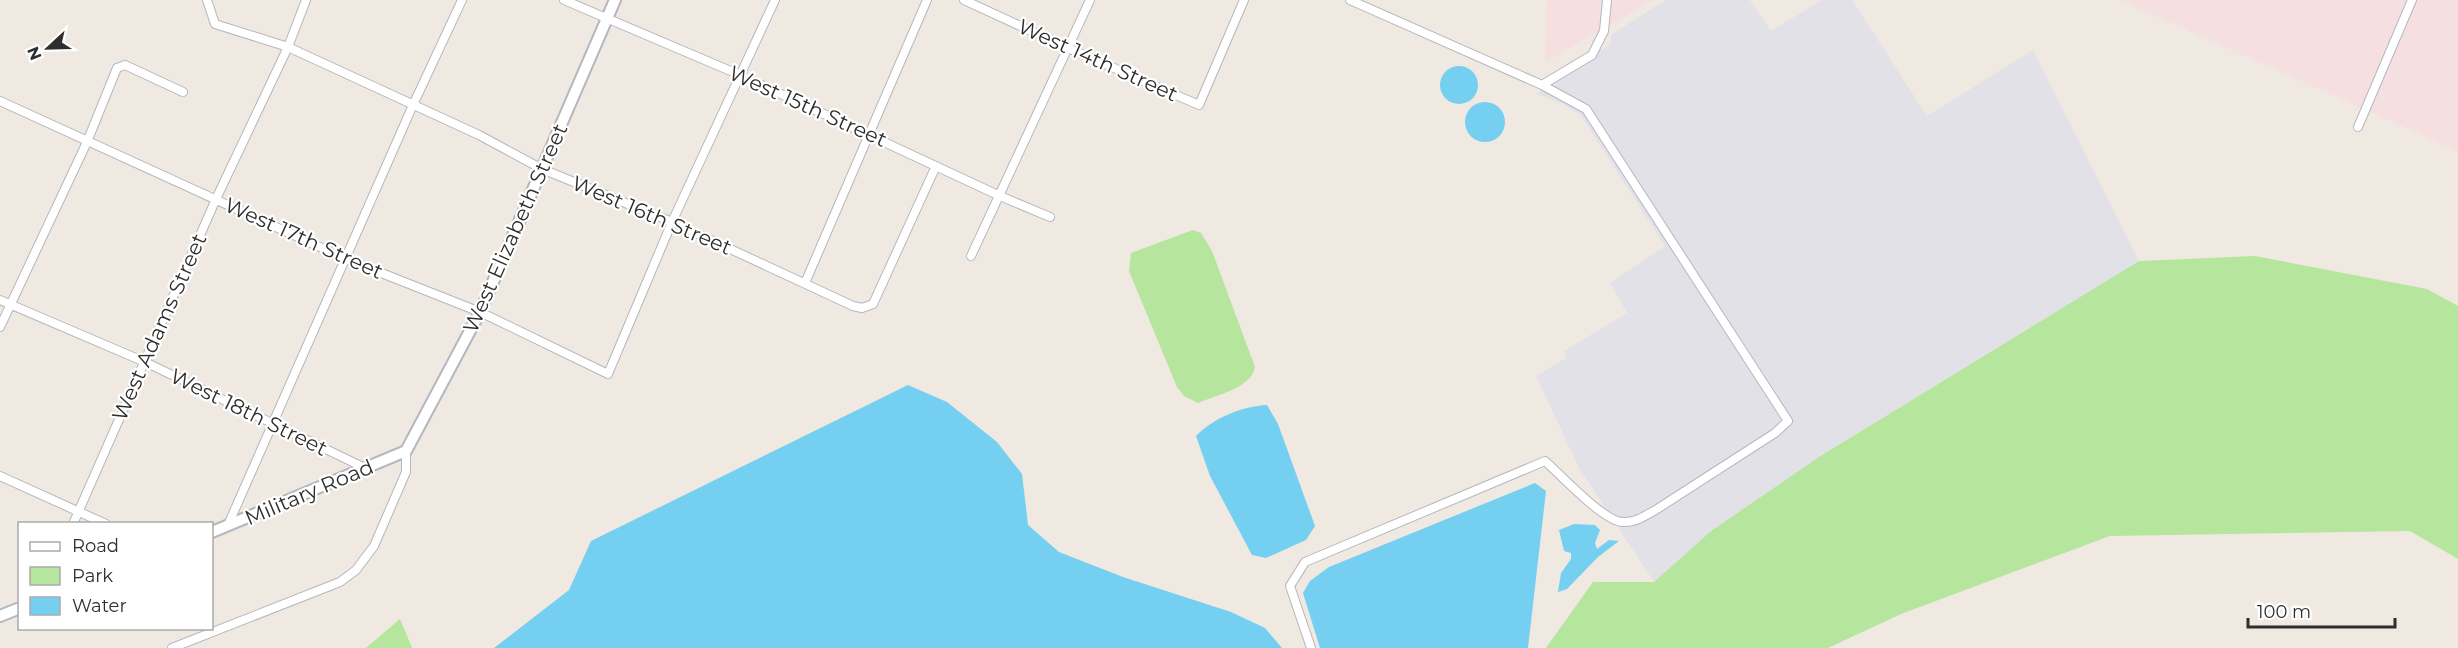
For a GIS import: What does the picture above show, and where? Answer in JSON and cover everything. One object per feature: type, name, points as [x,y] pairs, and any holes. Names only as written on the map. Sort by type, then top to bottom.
[{"type":"street","name":"West 16th Street","points":[[207,0],[215,24],[288,47],[479,135],[542,169],[672,222],[853,306],[862,308],[873,304],[936,166]]},
{"type":"street","name":"West Adams Street","points":[[74,522],[216,199],[288,47],[306,0]]},
{"type":"street","points":[[228,525],[413,105],[462,0]]},
{"type":"street","name":"West 15th Street","points":[[564,0],[740,75],[1050,217]]},
{"type":"street","name":"West Elizabeth Street","points":[[406,451],[480,312],[615,0]]},
{"type":"street","points":[[672,222],[775,0]]},
{"type":"street","points":[[805,283],[927,0]]},
{"type":"street","name":"West 14th Street","points":[[964,0],[1199,105],[1244,0]]},
{"type":"street","points":[[971,255],[1090,0]]},
{"type":"street","points":[[1542,85],[1592,55],[1604,31],[1607,0]]},
{"type":"street","points":[[2358,127],[2412,0]]},
{"type":"street","points":[[1311,648],[1290,586],[1305,562],[1545,461],[1604,515],[1621,522],[1634,521],[1654,511],[1767,438],[1788,421],[1586,109],[1542,85],[1351,1]]},
{"type":"street","points":[[0,327],[87,142],[117,68],[125,65],[183,92]]},
{"type":"street","name":"West 17th Street","points":[[0,101],[346,259],[480,312],[608,374],[672,222]]},
{"type":"street","name":"West 18th Street","points":[[0,300],[145,362],[365,468]]},
{"type":"street","points":[[172,648],[340,582],[356,570],[374,546],[406,472],[406,451]]},
{"type":"street","name":"Military Road","points":[[213,532],[406,451]]},
{"type":"street","points":[[0,476],[102,522]]},
{"type":"street","points":[[0,616],[18,609]]},
{"type":"shaded area","points":[[1547,0],[1654,0],[1545,62]]},
{"type":"shaded area","points":[[1666,0],[1750,0],[1771,31],[1822,0],[1852,0],[1927,116],[2033,50],[2139,261],[1819,457],[1711,531],[1654,582],[1579,468],[1536,376],[1566,358],[1564,351],[1627,313],[1610,283],[1665,246],[1580,114],[1561,103],[1536,94],[1610,44],[1612,34]]},
{"type":"shaded area","points":[[2120,0],[2458,0],[2458,151]]},
{"type":"green space","points":[[1193,230],[1201,233],[1212,251],[1255,367],[1252,374],[1240,386],[1198,403],[1184,396],[1177,387],[1129,271],[1131,253]]},
{"type":"green space","points":[[2255,256],[2427,289],[2458,306],[2458,559],[2410,531],[2110,536],[1901,614],[1828,648],[1546,648],[1593,582],[1654,582],[1711,531],[1819,457],[2139,261]]},
{"type":"green space","points":[[400,619],[412,648],[366,648]]},
{"type":"water","points":[[1459,66],[1473,71],[1478,85],[1473,99],[1459,104],[1445,99],[1440,85],[1445,71]]},
{"type":"water","points":[[1485,102],[1499,108],[1505,122],[1499,136],[1485,142],[1471,136],[1465,122],[1471,108]]},
{"type":"water","points":[[908,385],[947,402],[997,442],[1022,474],[1028,525],[1059,552],[1123,577],[1231,612],[1265,628],[1282,648],[494,648],[569,590],[591,541]]},
{"type":"water","points":[[1267,405],[1278,424],[1315,526],[1306,540],[1266,558],[1252,555],[1210,476],[1196,436],[1229,414]]},
{"type":"water","points":[[1535,483],[1546,491],[1528,648],[1320,648],[1303,593],[1310,581],[1329,567]]},
{"type":"water","points":[[1574,524],[1595,525],[1600,530],[1595,543],[1597,549],[1609,540],[1619,541],[1598,557],[1567,589],[1558,592],[1561,573],[1571,559],[1571,553],[1564,551],[1559,530]]}]
